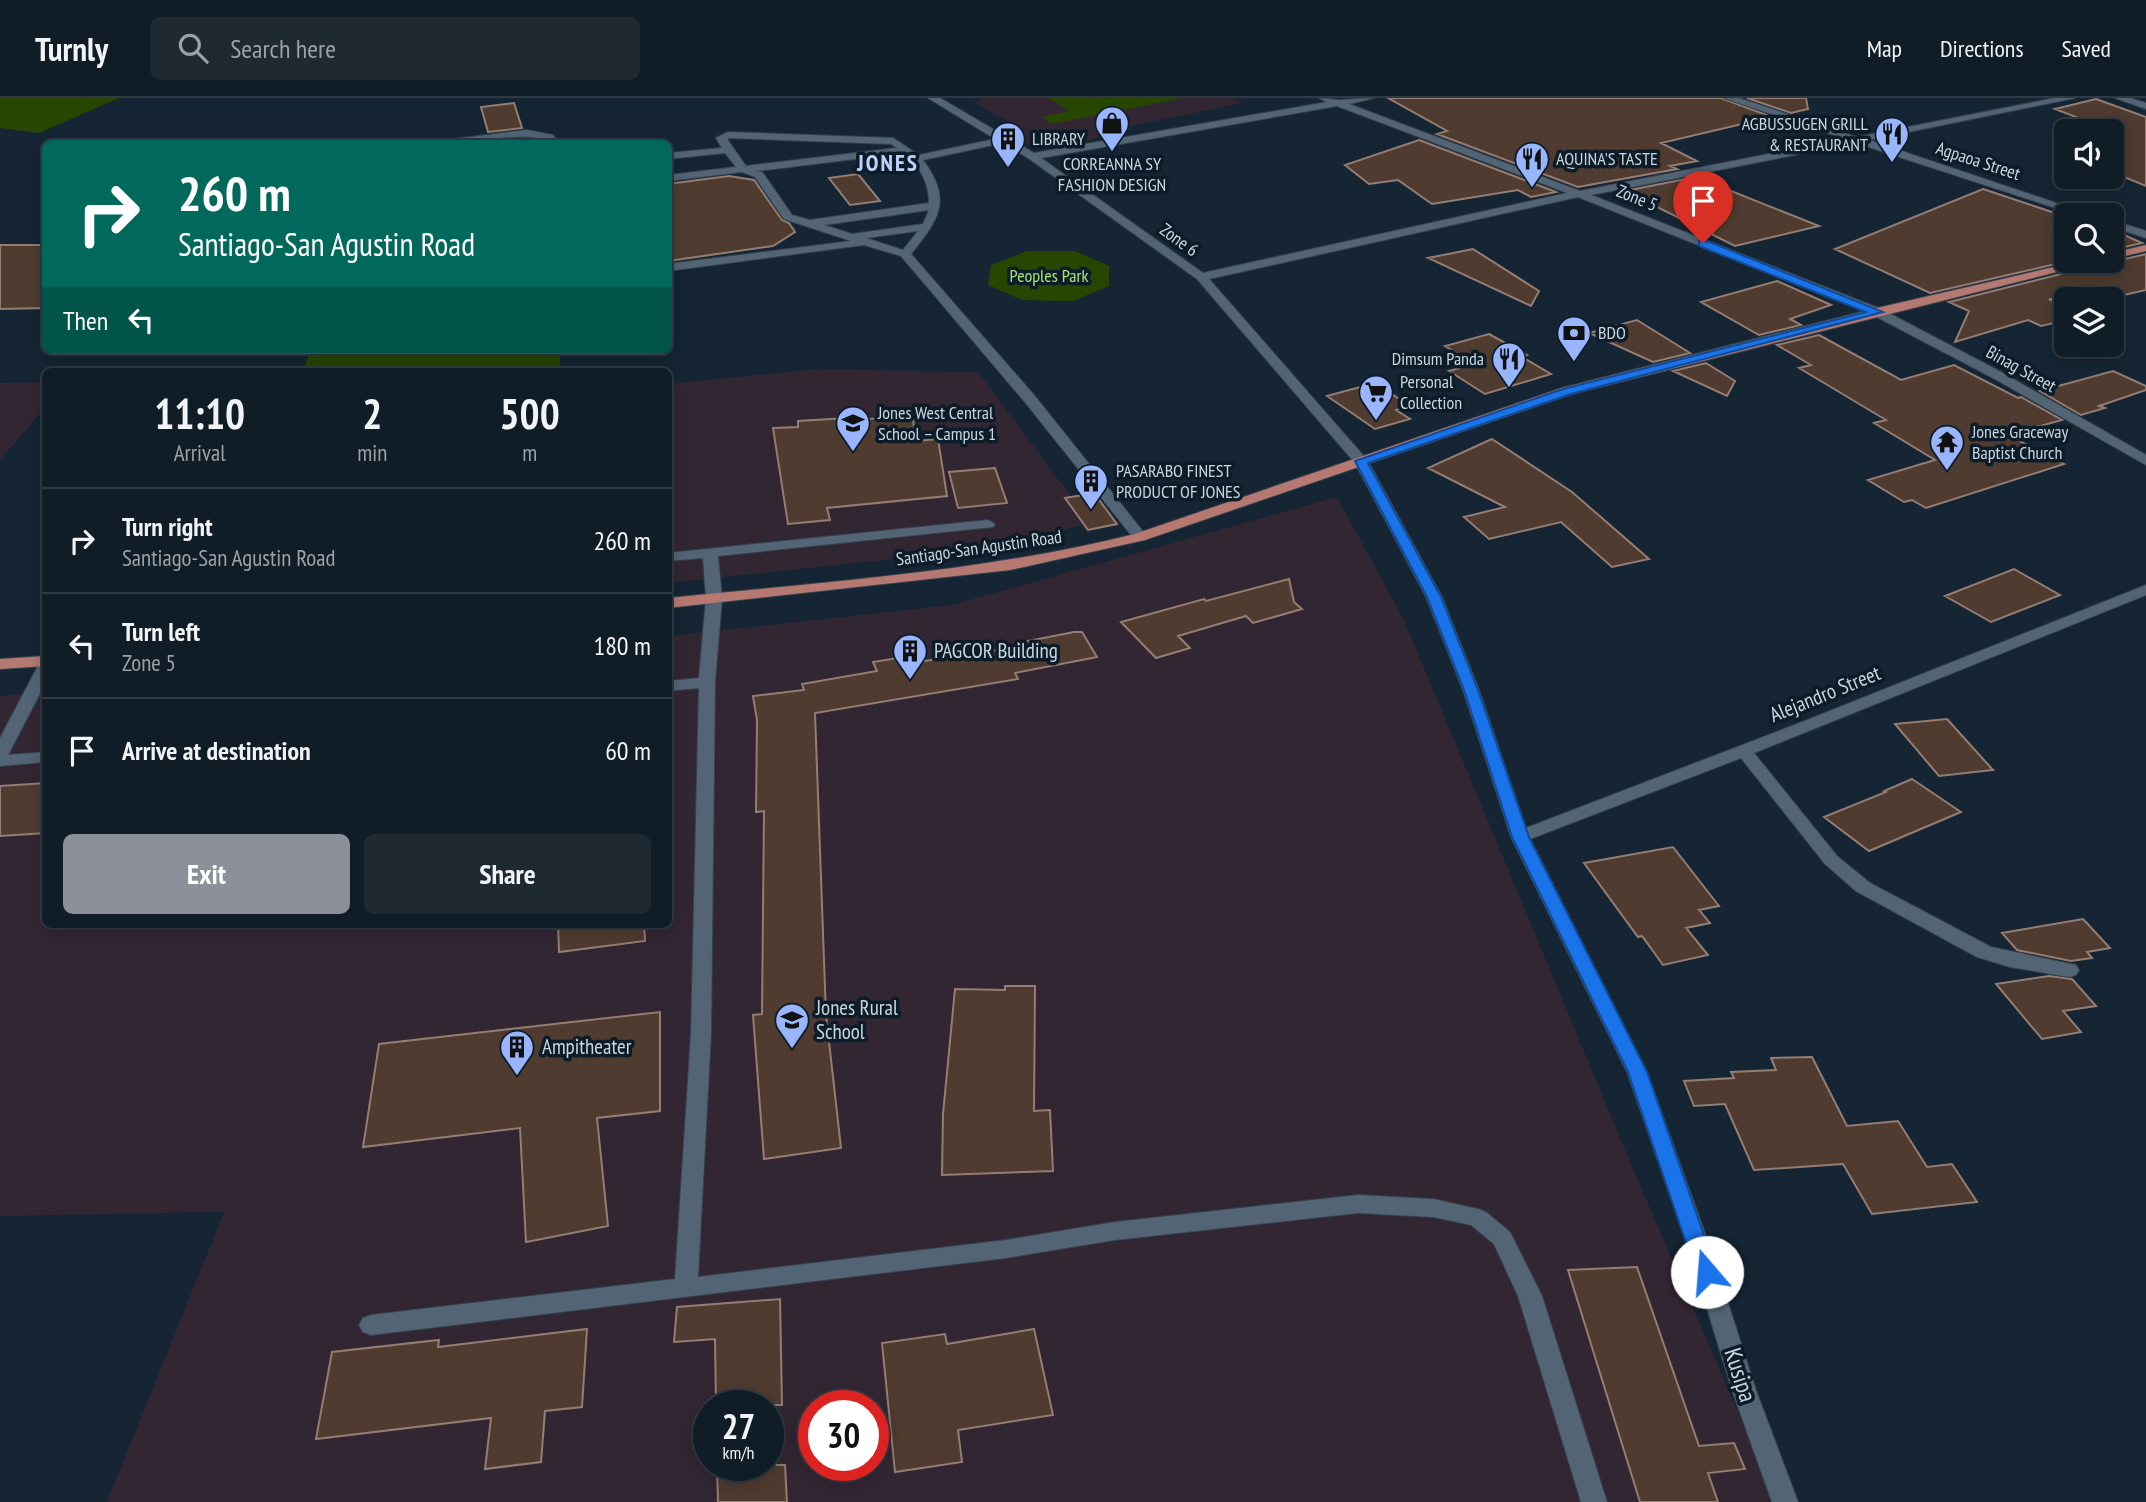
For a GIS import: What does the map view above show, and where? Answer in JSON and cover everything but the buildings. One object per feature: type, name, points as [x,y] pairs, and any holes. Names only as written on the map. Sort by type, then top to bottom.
[{"type":"main road","points":[[2124,253],[2146,248]]},
{"type":"main road","name":"Santiago-San Agustin Road","points":[[672,603],[1010,566],[1073,554],[1140,537],[1567,391],[1877,312],[2054,270]]},
{"type":"main road","points":[[0,664],[42,663]]},
{"type":"street","name":"Zone 6","points":[[933,98],[1032,156],[1201,277],[1361,461],[1434,597],[1471,690],[1520,837]]},
{"type":"street","name":"Zone 5","points":[[1324,98],[1579,194],[1877,312]]},
{"type":"street","points":[[1032,156],[1369,98]]},
{"type":"street","name":"Agpaoa Street","points":[[1729,98],[2054,204]]},
{"type":"street","points":[[1201,277],[1579,194],[2070,98]]},
{"type":"street","points":[[2120,98],[2146,106]]},
{"type":"street","points":[[458,140],[527,133],[549,137],[552,140]]},
{"type":"street","points":[[905,254],[932,219],[934,206],[934,183],[917,158],[906,149],[893,141],[871,139],[728,135],[721,138],[743,169],[759,175],[788,216],[905,254],[1029,398],[1140,537]]},
{"type":"street","points":[[917,158],[1003,140]]},
{"type":"street","points":[[672,178],[906,149]]},
{"type":"street","points":[[672,156],[728,150]]},
{"type":"street","points":[[807,223],[934,206]]},
{"type":"street","points":[[848,237],[925,227]]},
{"type":"street","points":[[2124,227],[2146,235]]},
{"type":"street","points":[[672,268],[866,242]]},
{"type":"street","name":"Binag Street","points":[[1877,312],[1997,375],[2146,461]]},
{"type":"street","points":[[672,557],[988,524]]},
{"type":"street","points":[[686,1287],[701,1034],[707,682],[714,598],[710,553]]},
{"type":"street","name":"Alejandro Street","points":[[1520,837],[1744,751],[2146,590]]},
{"type":"street","points":[[0,754],[42,671]]},
{"type":"street","points":[[672,686],[707,682]]},
{"type":"street","points":[[1744,751],[1822,850],[1848,877],[1984,952],[2010,960],[2069,970]]},
{"type":"street","points":[[0,761],[42,757]]},
{"type":"street","name":"Kusipa","points":[[1520,837],[1637,1072],[1699,1247],[1745,1393],[1785,1502]]},
{"type":"street","points":[[371,1325],[1006,1249],[1115,1230],[1358,1204],[1433,1208],[1478,1218],[1502,1238],[1530,1296],[1594,1502]]},
{"type":"shaded area","points":[[979,98],[1234,98],[1242,103],[1122,128],[1124,130],[1089,140],[1071,129],[1064,143],[1032,147],[1010,133],[1022,129],[974,103],[982,101]]},
{"type":"shaded area","name":"Jones West Central School – Campus 1","points":[[816,369],[978,372],[1090,522],[1058,532],[884,560],[672,583],[672,384]]},
{"type":"shaded area","points":[[42,382],[42,411],[0,460],[0,383]]},
{"type":"shaded area","name":"Jones Rural School","points":[[1337,497],[1404,620],[1636,1176],[1777,1502],[107,1502],[224,1212],[0,1216],[0,696],[42,691],[42,928],[672,928],[672,636],[952,605]]},
{"type":"green space","points":[[0,98],[119,98],[39,133],[0,128]]},
{"type":"green space","points":[[1049,98],[1183,98],[1052,124],[1041,117],[1069,111]]},
{"type":"green space","name":"Peoples Park","points":[[1027,251],[1075,251],[1109,266],[1109,286],[1073,301],[1022,300],[988,285],[991,265]]},
{"type":"green space","points":[[309,354],[560,354],[560,368],[304,368]]},
{"type":"place","name":"CORREANNA SY FASHION DESIGN","points":[[1112,153]]},
{"type":"place","name":"AGBUSSUGEN GRILL & RESTAURANT","points":[[1892,164]]},
{"type":"place","name":"LIBRARY","points":[[1008,169]]},
{"type":"place","name":"AQUINA'S TASTE","points":[[1532,189]]},
{"type":"place","name":"BDO","points":[[1574,363]]},
{"type":"place","name":"Dimsum Panda","points":[[1509,389]]},
{"type":"place","name":"Personal Collection","points":[[1376,422]]},
{"type":"place","name":"Jones West Central School – Campus 1","points":[[853,453]]},
{"type":"place","name":"Jones Graceway Baptist Church","points":[[1947,472]]},
{"type":"place","name":"PASARABO FINEST PRODUCT OF JONES","points":[[1091,511]]},
{"type":"place","name":"PAGCOR Building","points":[[910,681]]},
{"type":"place","name":"Jones Rural School","points":[[792,1050]]},
{"type":"place","name":"Ampitheater","points":[[517,1077]]},
{"type":"district","name":"JONES","points":[[888,163]]},
{"type":"route","points":[[1703,243],[1877,312],[1567,391],[1361,461],[1434,597],[1471,690],[1520,837],[1637,1072],[1707,1272]]}]
